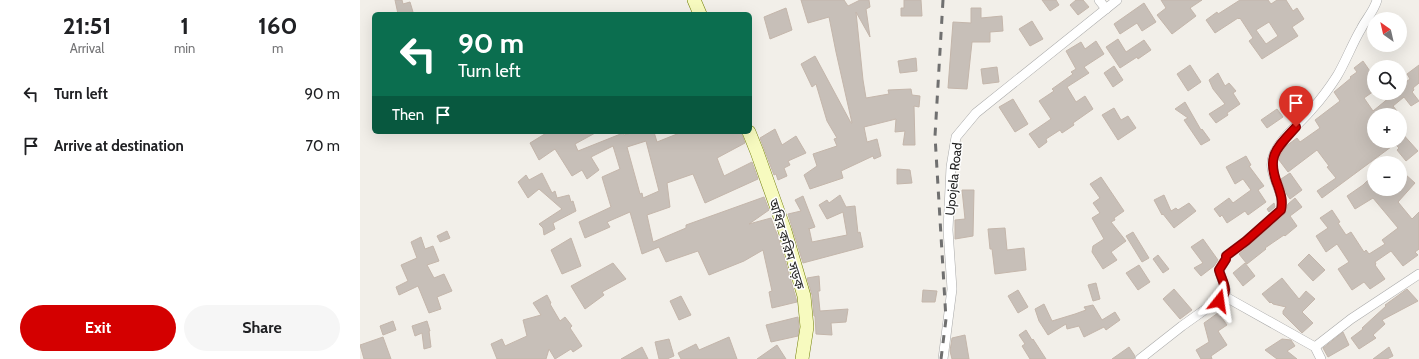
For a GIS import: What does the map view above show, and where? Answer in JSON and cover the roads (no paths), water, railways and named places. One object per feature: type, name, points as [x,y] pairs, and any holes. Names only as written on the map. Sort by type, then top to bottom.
[{"type":"main road","points":[[694,0],[699,12]]},
{"type":"main road","name":"অধির করিম সড়ক","points":[[750,134],[782,224],[804,296],[806,327],[802,359]]},
{"type":"street","points":[[1100,0],[1106,9]]},
{"type":"street","name":"Upojela Road","points":[[943,359],[952,289],[948,230],[951,167],[956,138],[976,113],[1117,0]]},
{"type":"street","points":[[1140,359],[1224,296],[1226,291],[1219,270],[1226,259],[1226,256],[1246,241],[1281,210],[1282,198],[1274,176],[1272,165],[1273,156],[1279,146],[1313,108],[1337,75],[1348,51],[1378,0]]},
{"type":"street","points":[[1315,347],[1351,319],[1419,274]]},
{"type":"street","points":[[1224,296],[1315,347],[1321,359]]},
{"type":"railway","points":[[941,359],[946,319],[935,136],[943,0]]}]
